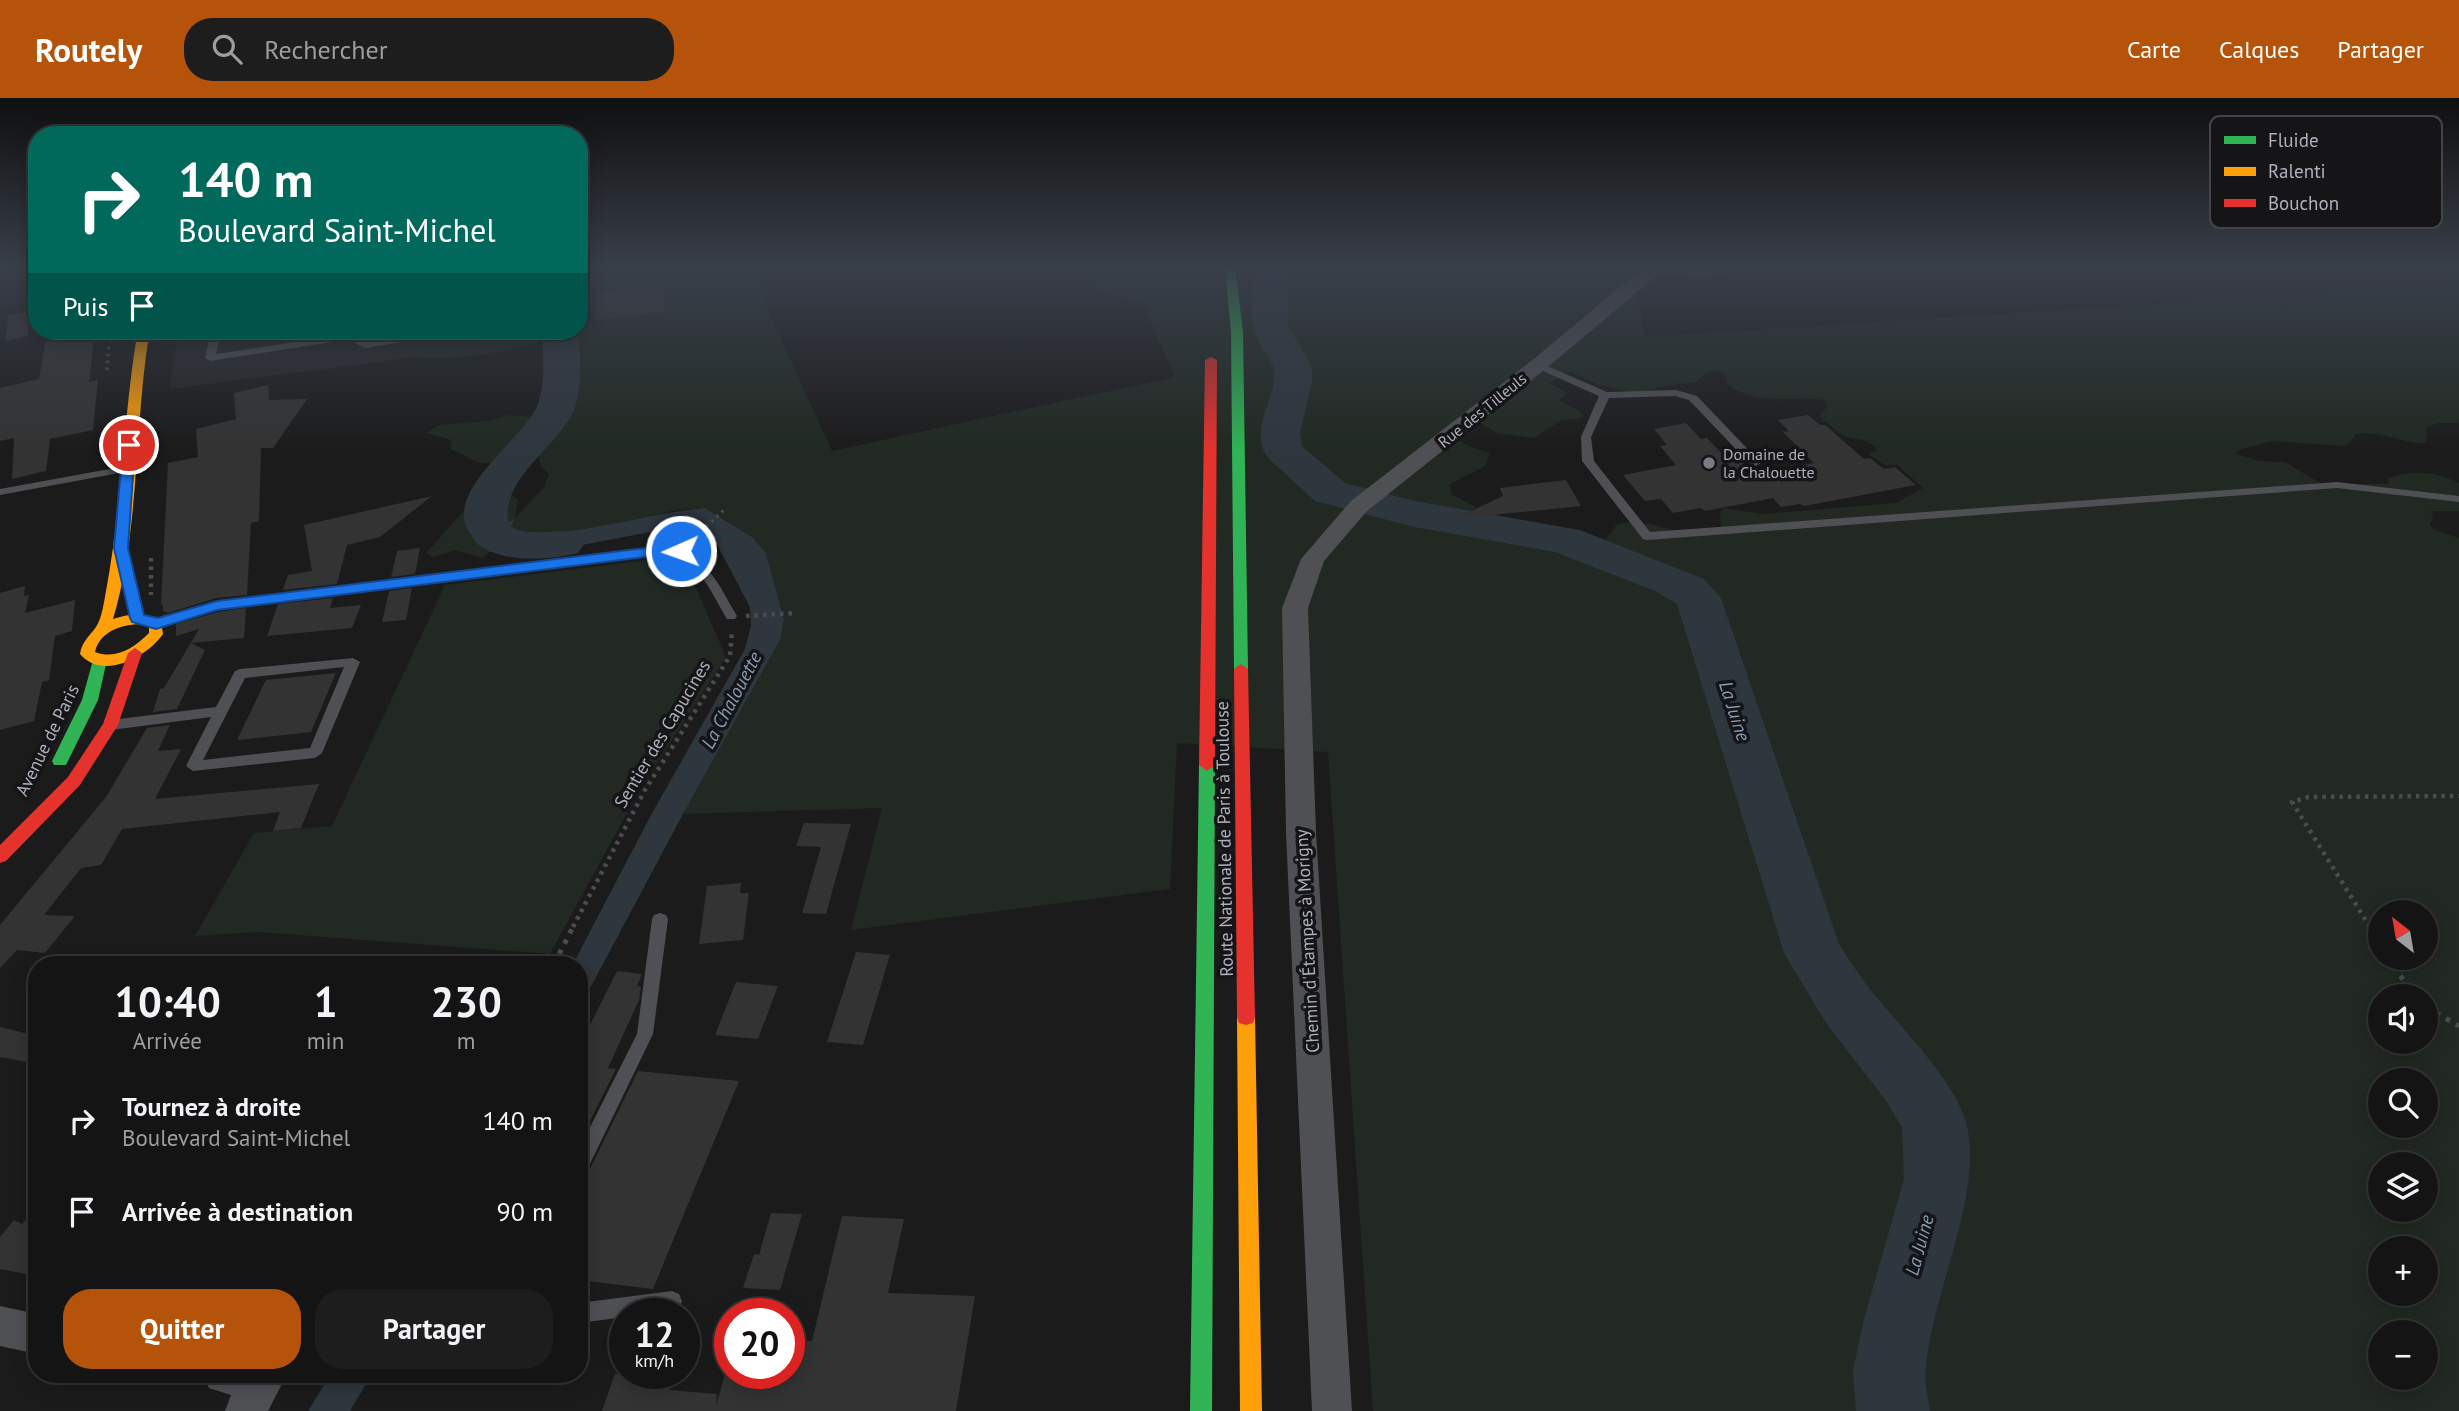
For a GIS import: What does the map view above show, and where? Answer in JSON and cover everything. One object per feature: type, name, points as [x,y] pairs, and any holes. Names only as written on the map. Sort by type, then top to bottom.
[{"type":"main road","name":"Route Nationale de Paris à Toulouse","points":[[1237,328],[1251,1411]]},
{"type":"main road","name":"Route Nationale de Paris à Toulouse","points":[[1201,1411],[1212,339]]},
{"type":"main road","points":[[102,630],[108,616],[121,548],[142,340]]},
{"type":"main road","points":[[121,548],[137,618]]},
{"type":"main road","points":[[137,618],[151,620],[156,624],[156,634],[152,640],[135,653],[123,657],[100,660],[92,658],[86,649],[90,640],[102,630],[119,622],[137,618]]},
{"type":"main road","name":"Avenue de Paris","points":[[0,856],[74,781],[110,725],[135,653]]},
{"type":"main road","name":"Avenue de Paris","points":[[20,834],[83,716],[98,677],[100,660]]},
{"type":"main road","points":[[83,716],[110,725]]},
{"type":"street","name":"Rue des Tilleuls","points":[[1364,503],[1582,328]]},
{"type":"street","name":"Chemin d'Étampes à Morigny","points":[[1332,1411],[1302,846],[1296,608],[1313,559],[1364,503]]},
{"type":"street","points":[[0,1326],[28,1332]]},
{"type":"lane","points":[[213,340],[210,358],[317,340]]},
{"type":"lane","points":[[359,340],[360,343],[372,345],[402,340]]},
{"type":"lane","points":[[1538,365],[1605,395],[1676,393],[1693,398],[1755,463]]},
{"type":"lane","points":[[1605,395],[1586,437],[1588,461],[1647,536],[2337,485],[2459,499]]},
{"type":"lane","points":[[0,492],[127,469]]},
{"type":"lane","points":[[156,624],[217,606],[669,550],[681,551],[701,565],[731,616]]},
{"type":"lane","points":[[353,662],[315,753],[193,766],[220,711],[240,674],[353,662]]},
{"type":"lane","points":[[110,725],[220,711]]},
{"type":"lane","points":[[588,1150],[645,1034],[660,919]]},
{"type":"lane","points":[[588,1312],[609,1309]]},
{"type":"path","points":[[696,535],[726,508]]},
{"type":"path","points":[[731,616],[797,613]]},
{"type":"path","name":"Sentier des Capucines","points":[[558,956],[645,790],[730,656],[731,616]]},
{"type":"path","points":[[2368,924],[2292,802],[2308,797],[2459,796]]},
{"type":"path","points":[[2394,970],[2405,984]]},
{"type":"path","points":[[2438,1014],[2459,1026]]},
{"type":"shaded area","points":[[588,328],[776,328],[832,451],[1175,377],[1154,328],[1644,328],[1646,337],[1780,328],[2459,328],[2459,423],[2437,423],[2427,427],[2426,443],[2365,433],[2356,434],[2350,443],[2344,446],[2272,441],[2239,450],[2236,454],[2259,461],[2285,462],[2323,485],[2343,488],[2362,484],[2389,484],[2388,478],[2415,473],[2442,476],[2459,483],[2459,511],[2431,511],[2433,518],[2430,524],[2433,529],[2459,538],[2459,1411],[1373,1411],[1328,752],[1177,743],[1170,889],[851,930],[882,808],[683,814],[780,640],[784,620],[766,553],[752,537],[705,508],[673,511],[596,528],[545,535],[519,535],[511,526],[513,520],[496,533],[489,552],[483,558],[455,550],[434,557],[426,553],[484,488],[495,483],[518,500],[515,518],[544,487],[549,474],[540,465],[539,456],[572,409],[579,340],[588,340]],"holes":[[[1570,371],[1599,385],[1635,393],[1675,384],[1694,383],[1709,371],[1720,371],[1727,375],[1726,382],[1748,395],[1773,399],[1825,400],[1828,406],[1819,416],[1843,435],[1870,443],[1877,450],[1868,454],[1886,466],[1897,465],[1923,488],[1896,503],[1763,514],[1724,508],[1720,512],[1721,527],[1682,532],[1649,524],[1617,524],[1604,542],[1540,531],[1496,518],[1452,494],[1450,484],[1485,466],[1490,454],[1463,443],[1456,437],[1478,422],[1497,433],[1534,438],[1560,421],[1584,417],[1578,410],[1559,400],[1566,395],[1563,390],[1549,383]]]},
{"type":"shaded area","points":[[177,340],[547,340],[170,389]]},
{"type":"shaded area","points":[[482,340],[542,341],[476,355],[436,359],[412,356],[433,348]]},
{"type":"shaded area","points":[[509,415],[534,417],[537,429],[505,457],[489,463],[481,463],[450,449],[451,440],[427,433],[438,425],[488,421]]},
{"type":"shaded area","points":[[649,560],[673,564],[692,578],[726,657],[640,789],[550,954],[258,932],[195,936],[254,833],[332,826],[445,585]]},
{"type":"water","points":[[705,508],[752,537],[766,553],[784,620],[780,640],[588,992],[588,956],[577,956],[651,815],[745,649],[751,626],[750,607],[713,537],[685,530],[661,530],[545,552],[489,552],[497,533],[514,519],[511,526],[519,534],[542,534]]},
{"type":"water","points":[[325,1383],[367,1383],[350,1411],[308,1411]]},
{"type":"building","points":[[7,328],[28,328],[28,336],[5,341]]},
{"type":"building","points":[[46,340],[94,340],[89,382],[98,380],[93,430],[50,439],[46,471],[12,479],[14,438],[0,441],[0,388],[39,379]]},
{"type":"building","points":[[268,385],[269,400],[307,399],[273,448],[261,448],[259,521],[251,523],[247,595],[216,598],[168,613],[163,611],[161,605],[168,463],[198,457],[196,429],[236,419],[234,393]]},
{"type":"building","name":"Domaine de la Chalouette","points":[[1808,415],[1820,425],[1825,425],[1864,459],[1870,458],[1884,469],[1895,467],[1916,485],[1804,506],[1800,504],[1781,507],[1773,498],[1705,511],[1701,508],[1673,513],[1661,499],[1645,501],[1623,475],[1676,465],[1660,446],[1667,445],[1654,429],[1686,423],[1701,439],[1707,438],[1724,456],[1735,454],[1754,474],[1814,463],[1783,432],[1789,431],[1778,420]]},
{"type":"building","points":[[1566,480],[1581,506],[1463,518],[1463,515],[1503,496],[1500,488]]},
{"type":"building","points":[[432,496],[380,537],[347,545],[337,584],[283,590],[288,575],[312,571],[304,525]]},
{"type":"building","points":[[420,548],[415,574],[391,577],[397,551]]},
{"type":"building","points":[[25,586],[24,596],[29,595],[25,613],[75,600],[72,631],[55,636],[49,680],[42,682],[34,721],[0,730],[0,593]]},
{"type":"building","points":[[412,588],[406,620],[382,622],[389,591]]},
{"type":"building","points":[[333,598],[330,608],[361,605],[352,628],[267,636],[278,604]]},
{"type":"building","points":[[246,608],[244,638],[191,643],[205,650],[177,709],[153,712],[160,689],[164,688],[199,629],[176,636],[176,624],[218,612]]},
{"type":"building","points":[[336,673],[311,732],[237,740],[266,680]]},
{"type":"building","points":[[170,725],[158,751],[181,749],[155,799],[319,784],[301,828],[273,831],[280,812],[122,829],[101,865],[81,868],[44,915],[75,916],[45,953],[17,950],[0,968],[0,925],[106,797],[147,728]]},
{"type":"building","points":[[804,823],[851,824],[826,914],[802,913],[821,847],[796,846]]},
{"type":"building","points":[[741,883],[740,893],[749,893],[743,940],[699,944],[707,886]]},
{"type":"building","points":[[856,952],[890,955],[863,1045],[827,1042]]},
{"type":"building","points":[[617,971],[642,974],[637,986],[641,987],[639,1000],[608,1068],[616,1069],[588,1125],[588,1029]]},
{"type":"building","points":[[736,982],[778,986],[758,1039],[715,1035]]},
{"type":"building","points":[[0,1027],[28,1034],[28,1062],[0,1057]]},
{"type":"building","points":[[638,1071],[739,1081],[653,1289],[588,1281],[588,1173]]},
{"type":"building","points":[[771,1213],[802,1214],[780,1290],[743,1288],[754,1254],[759,1255]]},
{"type":"building","points":[[842,1216],[904,1219],[888,1293],[975,1296],[956,1411],[602,1411],[610,1389],[669,1389],[717,1394],[716,1406],[721,1389],[805,1389],[805,1341],[812,1341]]},
{"type":"building","points":[[28,1217],[28,1274],[0,1269],[0,1237],[14,1220],[22,1224]]},
{"type":"waterway","name":"La Juine","points":[[1271,328],[1293,367],[1293,381],[1280,432],[1282,450],[1330,492],[1414,514],[1565,540],[1671,581],[1688,589],[1698,598],[1813,953],[1847,1005],[1909,1082],[1934,1123],[1937,1179],[1899,1319],[1889,1370],[1893,1411]]},
{"type":"waterway","name":"La Chalouette","points":[[560,340],[561,375],[555,407],[543,427],[496,485],[488,500],[485,514],[488,528],[502,540],[533,545],[563,543]]},
{"type":"traffic: fast","points":[[1237,328],[1241,669]]},
{"type":"traffic: fast","points":[[60,761],[90,700],[100,660]]},
{"type":"traffic: fast","points":[[1201,1411],[1207,765]]},
{"type":"traffic: slow","points":[[102,630],[112,596],[122,533],[142,340]]},
{"type":"traffic: slow","points":[[128,619],[145,619],[156,624],[156,634],[142,648],[115,660],[87,654],[96,635],[128,619]]},
{"type":"traffic: slow","points":[[1246,1017],[1251,1411]]},
{"type":"traffic: jam","points":[[1207,765],[1211,360]]},
{"type":"traffic: jam","points":[[0,856],[74,781],[110,725],[135,653]]},
{"type":"traffic: jam","points":[[1241,669],[1246,1017]]},
{"type":"place","name":"Domaine de la Chalouette","points":[[1709,463]]},
{"type":"route","points":[[129,445],[121,548],[137,618],[151,620],[156,624],[217,606],[452,575],[669,550],[681,551]]}]
